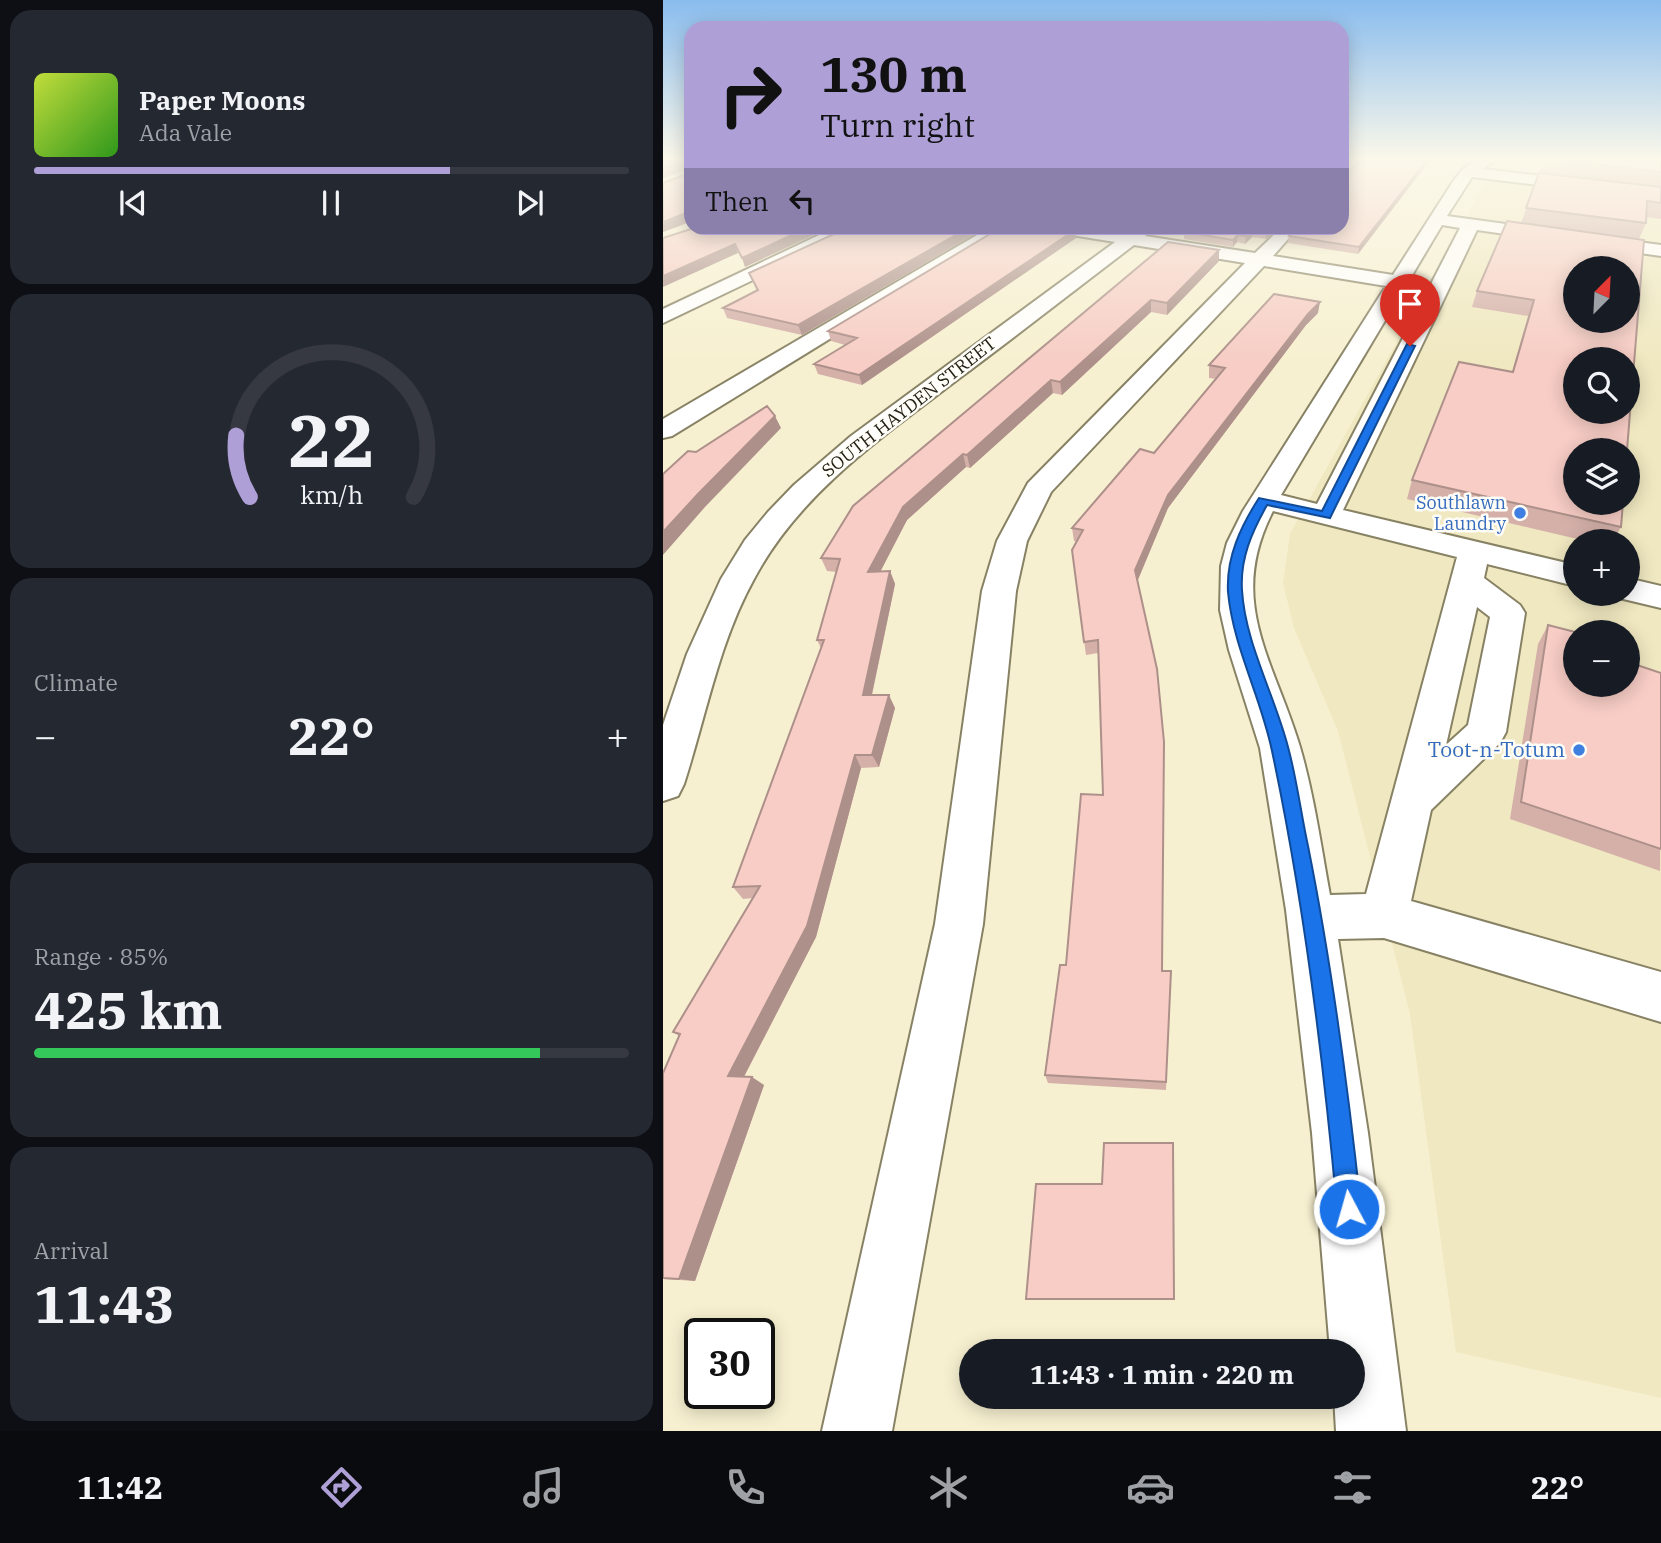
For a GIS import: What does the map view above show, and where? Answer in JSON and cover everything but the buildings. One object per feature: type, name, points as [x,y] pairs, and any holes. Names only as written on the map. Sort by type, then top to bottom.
[{"type":"street","points":[[1371,1431],[1338,1097],[1312,917],[1280,748],[1243,632],[1235,592],[1236,561],[1247,530],[1264,500],[1399,282],[1450,227]]},
{"type":"street","points":[[1326,515],[1452,227]]},
{"type":"street","points":[[1488,227],[1661,251]]},
{"type":"street","points":[[663,317],[833,235]]},
{"type":"street","points":[[663,430],[989,235]]},
{"type":"street","name":"SOUTH HAYDEN STREET","points":[[663,784],[720,615],[737,578],[785,512],[855,446],[1134,235]]},
{"type":"street","points":[[1146,235],[1258,260],[1399,282]]},
{"type":"street","points":[[857,1431],[959,924],[993,628],[1012,541],[1038,489],[1283,235]]},
{"type":"street","points":[[1264,500],[1326,515],[1470,567],[1563,575]]},
{"type":"street","points":[[1383,916],[1470,567]]},
{"type":"street","points":[[1410,804],[1486,732],[1508,613],[1470,567]]},
{"type":"street","points":[[1640,592],[1661,597]]},
{"type":"street","points":[[1312,917],[1383,916],[1661,998]]},
{"type":"shaded area","points":[[1461,227],[1661,227],[1661,1398],[1456,1352],[1410,1014],[1338,731],[1294,628],[1283,583],[1290,534]]},
{"type":"place","name":"Southlawn Laundry","points":[[1520,513]]},
{"type":"place","name":"Toot-n-Totum","points":[[1579,750]]},
{"type":"route","points":[[1349,1209],[1338,1097],[1312,917],[1280,748],[1243,632],[1235,592],[1236,561],[1247,530],[1264,500],[1326,515],[1410,346]]}]
